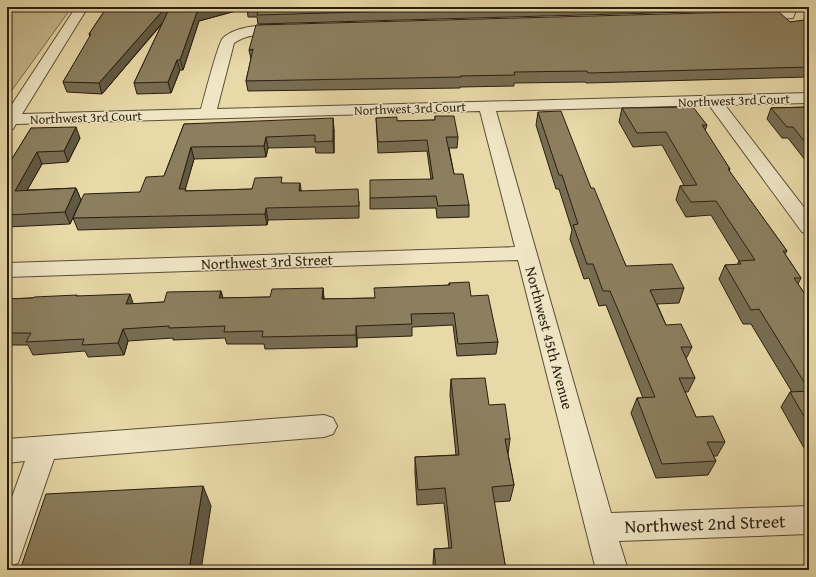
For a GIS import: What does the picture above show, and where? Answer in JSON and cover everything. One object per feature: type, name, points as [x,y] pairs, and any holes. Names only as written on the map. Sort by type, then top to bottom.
[{"type":"street","points":[[8,121],[82,7]]},
{"type":"street","points":[[741,16],[788,11]]},
{"type":"street","points":[[208,113],[228,41],[238,34],[257,30],[297,29]]},
{"type":"street","name":"Northwest 3rd Court","points":[[8,121],[208,113],[809,98]]},
{"type":"street","points":[[714,100],[809,228]]},
{"type":"street","name":"Northwest 45th Avenue","points":[[487,106],[612,570]]},
{"type":"street","name":"Northwest 3rd Street","points":[[7,270],[526,253]]},
{"type":"street","points":[[7,451],[324,426]]},
{"type":"street","points":[[7,552],[44,448]]},
{"type":"street","name":"Northwest 2nd Street","points":[[601,527],[809,520]]},
{"type":"shaded area","points":[[7,7],[72,7],[7,97]]},
{"type":"building","points":[[107,7],[166,7],[99,83],[63,82],[91,34],[89,34]]},
{"type":"building","points":[[170,7],[215,7],[197,12],[180,60],[177,60],[168,82],[134,83]]},
{"type":"building","points":[[259,7],[537,7],[257,15]]},
{"type":"building","points":[[778,11],[790,22],[804,20],[809,24],[809,67],[588,73],[587,71],[514,72],[515,75],[460,76],[461,77],[246,81],[253,49],[249,50],[256,25]]},
{"type":"building","points":[[693,107],[707,125],[702,125],[730,169],[728,169],[787,251],[783,251],[801,278],[794,278],[809,300],[809,390],[759,309],[751,310],[725,265],[741,264],[739,261],[755,260],[716,201],[691,202],[680,186],[697,185],[666,132],[637,133],[622,108]]},
{"type":"building","points":[[809,107],[809,147],[793,127],[787,127],[771,108]]},
{"type":"building","points":[[561,111],[591,188],[594,188],[626,266],[672,264],[684,288],[650,290],[666,325],[681,324],[692,347],[681,347],[695,378],[679,378],[696,417],[713,416],[725,442],[707,442],[716,461],[662,464],[637,398],[655,397],[610,291],[603,291],[593,264],[587,264],[573,225],[578,224],[562,175],[559,175],[538,112]]},
{"type":"building","points":[[435,116],[454,116],[458,137],[446,137],[454,174],[463,174],[469,205],[438,206],[436,196],[370,198],[370,180],[433,179],[427,140],[378,142],[376,118],[397,117],[397,121],[435,120]]},
{"type":"building","points":[[333,118],[333,141],[315,142],[315,135],[266,137],[264,146],[191,147],[179,189],[186,189],[185,191],[252,189],[255,178],[282,177],[281,183],[300,183],[299,191],[358,189],[359,206],[266,208],[265,214],[73,218],[84,194],[140,192],[146,177],[164,176],[184,124]]},
{"type":"building","points":[[76,127],[64,151],[37,152],[15,191],[76,188],[65,212],[7,215],[7,167],[31,128]]},
{"type":"building","points":[[469,282],[471,296],[488,295],[498,342],[458,344],[454,313],[411,314],[412,324],[356,326],[356,335],[262,337],[263,331],[224,332],[225,326],[169,328],[169,326],[123,329],[118,343],[82,345],[84,339],[26,342],[31,333],[7,333],[7,299],[130,294],[126,304],[164,302],[167,292],[221,291],[219,298],[270,297],[272,289],[323,288],[322,299],[375,298],[374,288],[450,285],[449,283]]},
{"type":"building","points":[[485,378],[489,405],[505,404],[510,439],[505,439],[514,485],[492,487],[506,570],[436,570],[434,549],[452,548],[445,488],[418,490],[415,457],[459,455],[451,379]]},
{"type":"building","points":[[809,391],[809,425],[790,392]]},
{"type":"building","points":[[203,486],[189,570],[20,570],[46,494]]}]
